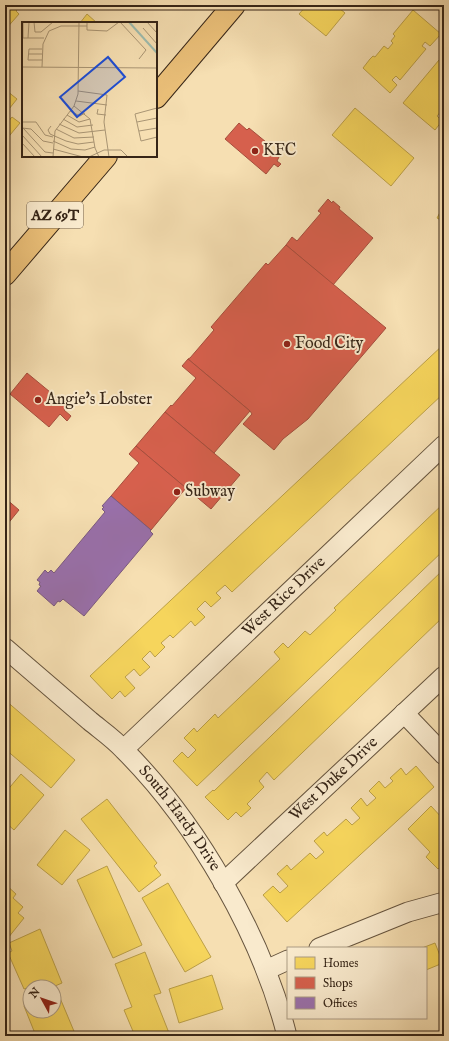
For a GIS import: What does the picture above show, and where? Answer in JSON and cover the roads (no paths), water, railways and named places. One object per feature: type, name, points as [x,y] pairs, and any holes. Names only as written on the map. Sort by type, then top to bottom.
[{"type":"main road","points":[[157,96],[234,5]]},
{"type":"main road","name":"AZ 69T","points":[[5,274],[105,157]]},
{"type":"street","name":"West Rice Drive","points":[[124,749],[444,445]]},
{"type":"street","name":"South Hardy Drive","points":[[5,648],[124,749],[186,824],[224,883],[244,921],[266,970],[287,1036]]},
{"type":"street","name":"West Duke Drive","points":[[224,883],[444,676]]},
{"type":"street","points":[[404,712],[444,755]]},
{"type":"street","points":[[321,947],[408,912],[444,902]]},
{"type":"street","points":[[266,970],[287,960]]},
{"type":"place","name":"KFC","points":[[255,151]]},
{"type":"place","name":"Food City","points":[[287,344]]},
{"type":"place","name":"Angie's Lobster","points":[[38,400]]},
{"type":"place","name":"Subway","points":[[177,492]]}]
